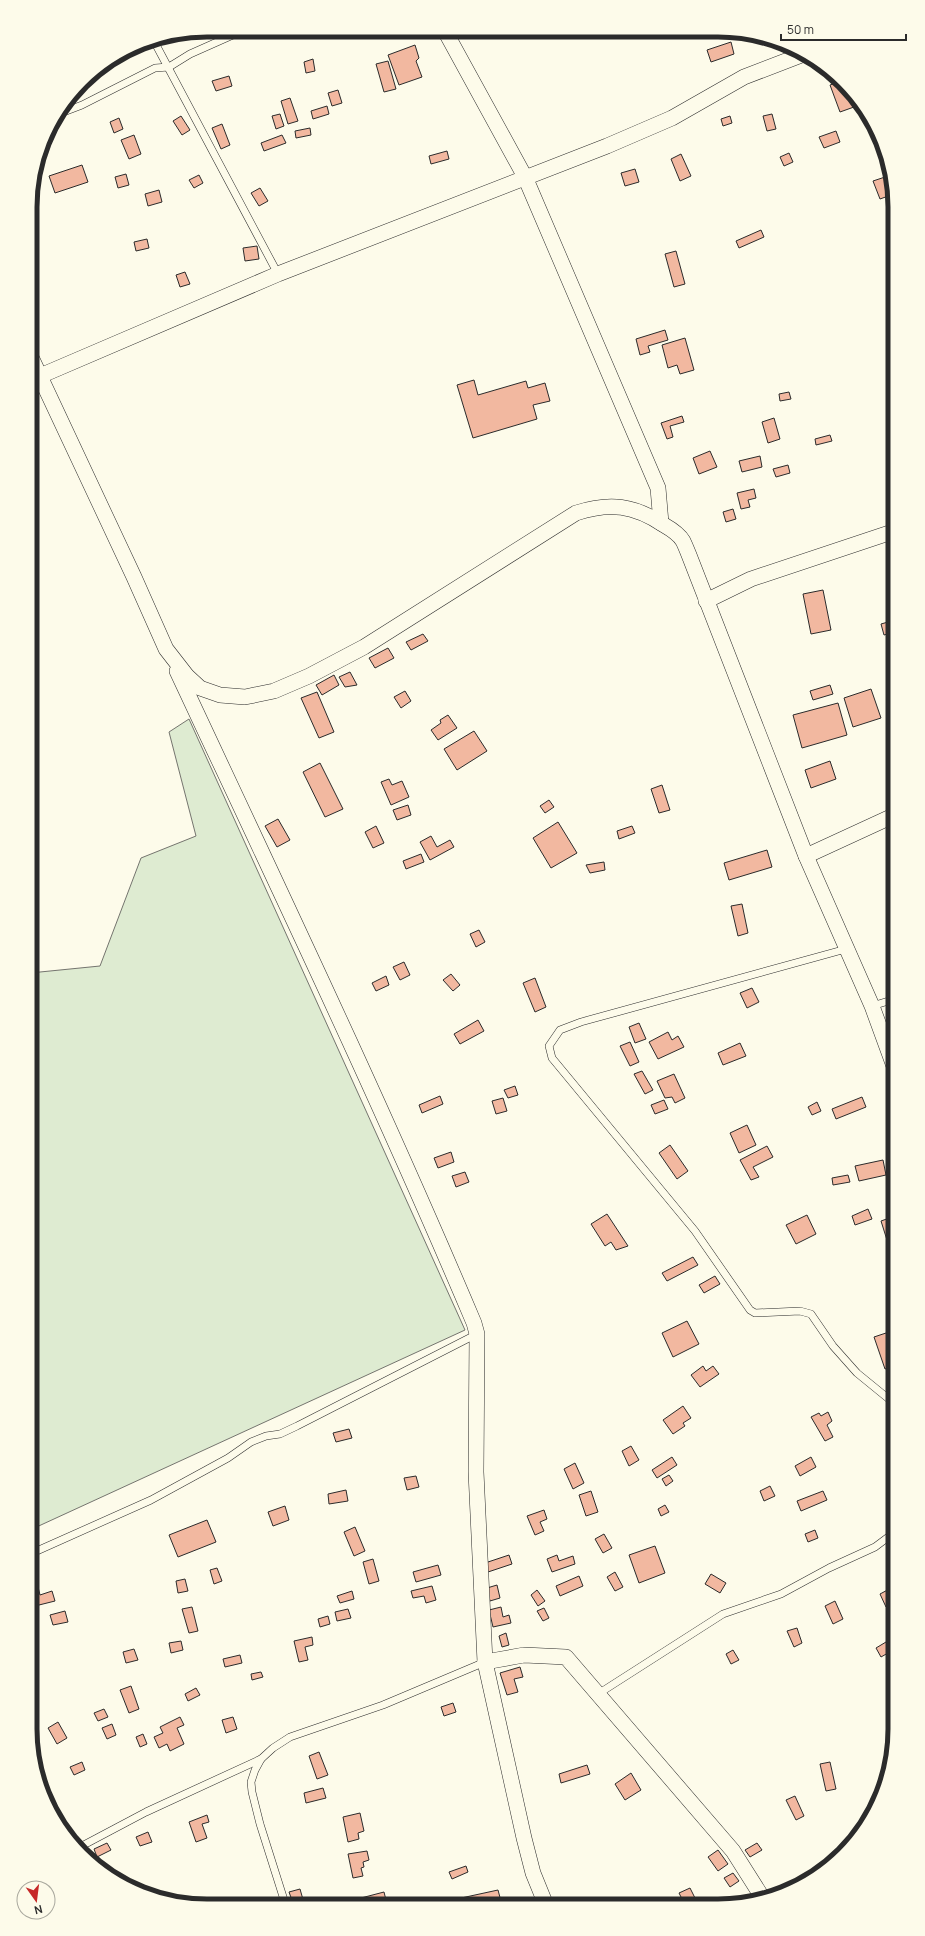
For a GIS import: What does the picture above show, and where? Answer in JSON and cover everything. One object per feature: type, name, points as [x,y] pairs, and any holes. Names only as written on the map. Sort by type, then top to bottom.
[{"type":"street","points":[[447,37],[525,177],[658,488],[662,523]]},
{"type":"street","points":[[40,376],[278,274],[607,146],[672,118],[744,77],[797,57]]},
{"type":"street","points":[[37,370],[430,1219],[477,1334],[476,1472],[485,1662],[524,1838],[533,1873],[544,1899]]},
{"type":"street","points":[[171,658],[200,688],[220,695],[245,697],[274,691],[309,676],[364,647],[576,513],[591,508],[622,507],[637,510],[662,523],[683,540],[806,856],[872,1006],[888,1050]]},
{"type":"street","points":[[706,601],[751,579],[888,533]]},
{"type":"street","points":[[806,856],[888,818]]},
{"type":"street","points":[[485,1662],[524,1655],[566,1657],[733,1851],[760,1894]]},
{"type":"lane","points":[[68,110],[82,105],[155,68],[169,67],[190,54],[228,37]]},
{"type":"lane","points":[[157,45],[278,274]]},
{"type":"lane","points":[[846,949],[581,1022],[560,1030],[549,1046],[552,1058],[695,1231],[750,1310],[755,1313],[800,1311],[811,1314],[833,1346],[856,1373],[888,1398]]},
{"type":"lane","points":[[872,1006],[888,1001]]},
{"type":"lane","points":[[37,1551],[151,1500],[228,1458],[251,1442],[266,1436],[280,1434],[477,1334]]},
{"type":"lane","points":[[598,1694],[723,1614],[781,1594],[829,1568],[875,1547],[888,1537]]},
{"type":"lane","points":[[83,1845],[146,1812],[261,1759],[273,1748],[290,1737],[383,1705],[485,1662]]},
{"type":"lane","points":[[261,1759],[251,1782],[252,1792],[260,1824],[285,1899]]},
{"type":"green space","points":[[189,719],[465,1330],[37,1527],[37,972],[100,966],[141,858],[196,836],[169,732]]},
{"type":"building","points":[[731,42],[734,54],[711,62],[707,50]]},
{"type":"building","points":[[415,45],[419,58],[416,61],[422,77],[399,85],[388,55]]},
{"type":"building","points":[[313,59],[315,71],[306,73],[304,62]]},
{"type":"building","points":[[388,61],[396,89],[384,92],[376,64]]},
{"type":"building","points":[[229,76],[232,86],[216,91],[212,81]]},
{"type":"building","points":[[834,83],[846,95],[854,107],[840,112],[830,85]]},
{"type":"building","points":[[338,90],[342,103],[332,106],[328,93]]},
{"type":"building","points":[[290,98],[298,121],[288,124],[281,101]]},
{"type":"building","points":[[327,106],[329,114],[313,119],[311,111]]},
{"type":"building","points":[[280,114],[284,126],[276,129],[272,116]]},
{"type":"building","points":[[772,114],[776,129],[767,131],[763,116]]},
{"type":"building","points":[[181,116],[190,130],[182,135],[173,121]]},
{"type":"building","points":[[730,116],[732,123],[723,126],[721,119]]},
{"type":"building","points":[[119,118],[123,129],[114,133],[110,122]]},
{"type":"building","points":[[222,124],[230,145],[221,149],[212,128]]},
{"type":"building","points":[[310,128],[311,135],[296,138],[295,131]]},
{"type":"building","points":[[836,131],[840,142],[824,148],[819,137]]},
{"type":"building","points":[[134,135],[141,154],[129,159],[121,140]]},
{"type":"building","points":[[282,135],[286,143],[264,151],[261,143]]},
{"type":"building","points":[[447,151],[449,159],[431,164],[429,156]]},
{"type":"building","points":[[789,153],[793,162],[784,166],[780,157]]},
{"type":"building","points":[[681,154],[691,176],[680,181],[671,159]]},
{"type":"building","points":[[82,165],[88,182],[55,193],[49,176]]},
{"type":"building","points":[[635,169],[639,182],[625,186],[621,173]]},
{"type":"building","points":[[126,174],[129,185],[118,188],[115,177]]},
{"type":"building","points":[[199,175],[203,183],[194,188],[189,180]]},
{"type":"building","points":[[885,177],[888,196],[880,199],[873,181]]},
{"type":"building","points":[[260,188],[268,201],[259,206],[251,193]]},
{"type":"building","points":[[159,190],[162,202],[148,206],[145,194]]},
{"type":"building","points":[[761,230],[764,237],[739,248],[736,241]]},
{"type":"building","points":[[147,239],[149,248],[136,251],[134,242]]},
{"type":"building","points":[[257,246],[259,259],[245,261],[243,248]]},
{"type":"building","points":[[676,251],[685,284],[674,287],[665,254]]},
{"type":"building","points":[[185,272],[190,284],[180,287],[176,275]]},
{"type":"building","points":[[665,330],[668,340],[648,346],[650,352],[640,355],[636,339]]},
{"type":"building","points":[[685,338],[694,370],[680,374],[677,365],[668,368],[662,345]]},
{"type":"building","points":[[474,380],[478,395],[526,381],[528,388],[545,383],[550,401],[533,405],[537,419],[473,438],[457,385]]},
{"type":"building","points":[[789,392],[791,399],[780,401],[779,394]]},
{"type":"building","points":[[682,416],[684,422],[670,426],[673,437],[667,439],[661,423]]},
{"type":"building","points":[[774,418],[780,439],[768,443],[762,422]]},
{"type":"building","points":[[830,435],[832,441],[816,445],[815,439]]},
{"type":"building","points":[[710,451],[717,467],[699,474],[693,458]]},
{"type":"building","points":[[760,456],[762,467],[742,472],[739,461]]},
{"type":"building","points":[[788,465],[790,473],[776,477],[773,469]]},
{"type":"building","points":[[754,489],[756,498],[748,500],[750,507],[741,509],[737,493]]},
{"type":"building","points":[[733,509],[736,519],[726,522],[723,512]]},
{"type":"building","points":[[823,590],[831,630],[811,634],[803,594]]},
{"type":"building","points":[[888,622],[888,634],[884,635],[881,624]]},
{"type":"building","points":[[423,634],[428,641],[411,650],[406,642]]},
{"type":"building","points":[[388,648],[394,658],[375,668],[369,658]]},
{"type":"building","points":[[350,672],[357,685],[345,687],[339,677]]},
{"type":"building","points":[[334,675],[339,685],[322,695],[316,685]]},
{"type":"building","points":[[830,685],[833,694],[813,700],[810,691]]},
{"type":"building","points":[[871,689],[881,718],[853,727],[844,698]]},
{"type":"building","points":[[405,691],[411,701],[401,708],[394,697]]},
{"type":"building","points":[[317,692],[334,732],[319,738],[301,698]]},
{"type":"building","points":[[838,703],[847,735],[802,748],[793,715]]},
{"type":"building","points":[[448,715],[457,728],[438,740],[431,730],[441,723],[440,720]]},
{"type":"building","points":[[474,731],[487,751],[457,770],[444,749]]},
{"type":"building","points":[[830,761],[836,779],[811,788],[805,770]]},
{"type":"building","points":[[320,763],[343,809],[325,817],[303,772]]},
{"type":"building","points":[[389,779],[392,785],[402,781],[409,797],[391,805],[381,782]]},
{"type":"building","points":[[662,785],[670,810],[659,813],[651,789]]},
{"type":"building","points":[[549,800],[554,807],[545,813],[540,806]]},
{"type":"building","points":[[408,805],[411,815],[397,820],[393,810]]},
{"type":"building","points":[[278,819],[290,840],[277,847],[265,826]]},
{"type":"building","points":[[558,822],[577,853],[551,868],[533,838]]},
{"type":"building","points":[[376,826],[384,843],[373,848],[365,832]]},
{"type":"building","points":[[632,826],[635,833],[619,839],[617,831]]},
{"type":"building","points":[[431,836],[437,847],[450,840],[454,847],[430,860],[420,842]]},
{"type":"building","points":[[767,850],[772,867],[729,880],[724,863]]},
{"type":"building","points":[[421,854],[424,862],[406,869],[403,861]]},
{"type":"building","points":[[604,862],[605,870],[590,873],[586,865]]},
{"type":"building","points":[[742,904],[748,933],[738,936],[731,906]]},
{"type":"building","points":[[479,930],[485,942],[476,947],[470,934]]},
{"type":"building","points":[[404,962],[410,975],[400,980],[393,967]]},
{"type":"building","points":[[451,974],[460,985],[453,991],[443,980]]},
{"type":"building","points":[[386,976],[389,985],[376,991],[372,983]]},
{"type":"building","points":[[535,978],[546,1007],[535,1012],[523,983]]},
{"type":"building","points":[[752,988],[759,1002],[747,1008],[740,993]]},
{"type":"building","points":[[478,1020],[484,1031],[460,1044],[454,1034]]},
{"type":"building","points":[[639,1023],[646,1039],[635,1043],[629,1027]]},
{"type":"building","points":[[668,1032],[672,1040],[678,1036],[684,1047],[658,1059],[649,1042]]},
{"type":"building","points":[[630,1042],[639,1062],[630,1066],[620,1046]]},
{"type":"building","points":[[740,1043],[746,1056],[723,1065],[718,1053]]},
{"type":"building","points":[[642,1071],[653,1090],[645,1094],[634,1074]]},
{"type":"building","points":[[674,1074],[685,1098],[675,1103],[672,1097],[665,1098],[657,1081]]},
{"type":"building","points":[[515,1086],[518,1095],[508,1098],[504,1090]]},
{"type":"building","points":[[440,1096],[443,1104],[422,1113],[419,1105]]},
{"type":"building","points":[[862,1097],[866,1107],[836,1119],[832,1109]]},
{"type":"building","points":[[503,1098],[507,1111],[496,1114],[492,1101]]},
{"type":"building","points":[[664,1100],[668,1109],[655,1114],[651,1105]]},
{"type":"building","points":[[817,1102],[821,1111],[812,1115],[808,1107]]},
{"type":"building","points":[[747,1125],[756,1145],[739,1153],[730,1133]]},
{"type":"building","points":[[670,1145],[688,1171],[677,1179],[659,1153]]},
{"type":"building","points":[[767,1146],[773,1157],[753,1167],[759,1177],[751,1180],[740,1160]]},
{"type":"building","points":[[451,1152],[454,1162],[438,1168],[434,1158]]},
{"type":"building","points":[[883,1160],[886,1175],[859,1181],[855,1166]]},
{"type":"building","points":[[465,1172],[469,1182],[456,1187],[452,1176]]},
{"type":"building","points":[[848,1175],[850,1182],[833,1185],[832,1178]]},
{"type":"building","points":[[868,1209],[872,1219],[855,1225],[852,1216]]},
{"type":"building","points":[[607,1214],[628,1246],[616,1250],[611,1242],[605,1246],[591,1224]]},
{"type":"building","points":[[807,1215],[816,1234],[796,1244],[786,1225]]},
{"type":"building","points":[[888,1218],[887,1240],[881,1221]]},
{"type":"building","points":[[693,1257],[698,1265],[667,1281],[662,1273]]},
{"type":"building","points":[[715,1276],[720,1284],[704,1293],[699,1285]]},
{"type":"building","points":[[687,1321],[699,1344],[673,1357],[662,1333]]},
{"type":"building","points":[[888,1332],[888,1368],[885,1369],[874,1337]]},
{"type":"building","points":[[703,1366],[706,1371],[713,1366],[719,1374],[700,1387],[691,1375]]},
{"type":"building","points":[[683,1406],[691,1418],[683,1423],[685,1426],[673,1434],[663,1420]]},
{"type":"building","points":[[828,1412],[832,1421],[827,1425],[833,1437],[825,1441],[811,1417],[819,1413],[821,1416]]},
{"type":"building","points":[[349,1429],[352,1438],[336,1442],[333,1433]]},
{"type":"building","points":[[631,1446],[639,1460],[629,1466],[622,1451]]},
{"type":"building","points":[[672,1457],[677,1465],[657,1478],[652,1470]]},
{"type":"building","points":[[811,1457],[816,1467],[800,1476],[795,1466]]},
{"type":"building","points":[[575,1463],[584,1483],[573,1489],[564,1469]]},
{"type":"building","points":[[669,1475],[673,1481],[666,1486],[662,1479]]},
{"type":"building","points":[[416,1476],[419,1487],[407,1490],[404,1478]]},
{"type":"building","points":[[770,1486],[775,1496],[764,1501],[760,1491]]},
{"type":"building","points":[[346,1490],[348,1501],[329,1504],[328,1494]]},
{"type":"building","points":[[591,1491],[598,1512],[586,1516],[579,1495]]},
{"type":"building","points":[[823,1491],[827,1500],[801,1511],[797,1501]]},
{"type":"building","points":[[665,1505],[669,1512],[661,1516],[658,1509]]},
{"type":"building","points":[[285,1506],[289,1520],[273,1526],[268,1512]]},
{"type":"building","points":[[544,1510],[547,1519],[540,1522],[544,1531],[535,1535],[527,1516]]},
{"type":"building","points":[[207,1520],[216,1542],[178,1557],[169,1535]]},
{"type":"building","points":[[355,1527],[365,1551],[354,1556],[344,1532]]},
{"type":"building","points":[[815,1530],[818,1538],[808,1542],[805,1534]]},
{"type":"building","points":[[604,1534],[612,1548],[603,1553],[595,1539]]},
{"type":"building","points":[[655,1546],[665,1573],[639,1583],[629,1555]]},
{"type":"building","points":[[509,1555],[512,1564],[488,1572],[485,1563]]},
{"type":"building","points":[[557,1555],[559,1561],[573,1556],[575,1564],[552,1572],[547,1559]]},
{"type":"building","points":[[373,1559],[379,1581],[369,1584],[363,1562]]},
{"type":"building","points":[[438,1565],[441,1575],[416,1582],[413,1572]]},
{"type":"building","points":[[217,1568],[222,1581],[214,1584],[210,1570]]},
{"type":"building","points":[[615,1572],[623,1587],[615,1591],[607,1577]]},
{"type":"building","points":[[711,1574],[726,1583],[720,1593],[705,1584]]},
{"type":"building","points":[[579,1576],[583,1586],[560,1596],[556,1586]]},
{"type":"building","points":[[185,1579],[188,1591],[178,1593],[176,1581]]},
{"type":"building","points":[[497,1585],[500,1598],[490,1601],[487,1588]]},
{"type":"building","points":[[432,1586],[436,1600],[426,1603],[424,1596],[413,1598],[411,1591]]},
{"type":"building","points":[[37,1587],[40,1595],[52,1591],[55,1601],[37,1606]]},
{"type":"building","points":[[537,1590],[545,1601],[538,1606],[531,1595]]},
{"type":"building","points":[[888,1590],[888,1606],[886,1607],[880,1594]]},
{"type":"building","points":[[352,1591],[354,1599],[340,1603],[337,1596]]},
{"type":"building","points":[[835,1601],[843,1619],[833,1624],[825,1606]]},
{"type":"building","points":[[192,1607],[198,1631],[189,1633],[182,1609]]},
{"type":"building","points":[[501,1607],[503,1617],[509,1615],[511,1623],[493,1627],[489,1610]]},
{"type":"building","points":[[544,1608],[549,1618],[543,1621],[537,1611]]},
{"type":"building","points":[[348,1609],[351,1618],[337,1621],[335,1612]]},
{"type":"building","points":[[65,1611],[68,1622],[53,1625],[50,1615]]},
{"type":"building","points":[[328,1616],[330,1624],[320,1627],[318,1619]]},
{"type":"building","points":[[797,1628],[802,1643],[794,1647],[787,1631]]},
{"type":"building","points":[[506,1633],[509,1645],[502,1647],[499,1636]]},
{"type":"building","points":[[312,1637],[313,1645],[305,1647],[308,1660],[299,1662],[294,1641]]},
{"type":"building","points":[[181,1641],[183,1650],[171,1653],[169,1643]]},
{"type":"building","points":[[888,1641],[888,1653],[881,1657],[876,1648]]},
{"type":"building","points":[[134,1649],[138,1660],[126,1663],[123,1652]]},
{"type":"building","points":[[733,1650],[739,1660],[731,1664],[726,1654]]},
{"type":"building","points":[[240,1655],[242,1663],[225,1667],[223,1659]]},
{"type":"building","points":[[520,1667],[523,1677],[514,1679],[518,1692],[507,1695],[500,1673]]},
{"type":"building","points":[[261,1672],[263,1677],[252,1680],[251,1674]]},
{"type":"building","points":[[131,1686],[139,1709],[129,1713],[120,1690]]},
{"type":"building","points":[[196,1688],[200,1695],[188,1701],[185,1694]]},
{"type":"building","points":[[453,1703],[456,1712],[444,1716],[441,1707]]},
{"type":"building","points":[[104,1709],[108,1717],[98,1721],[94,1713]]},
{"type":"building","points":[[180,1717],[184,1725],[177,1728],[184,1744],[170,1751],[167,1744],[159,1748],[154,1737],[163,1733],[160,1727]]},
{"type":"building","points":[[233,1717],[237,1729],[226,1733],[222,1720]]},
{"type":"building","points":[[58,1722],[67,1738],[57,1744],[48,1728]]},
{"type":"building","points":[[112,1724],[116,1735],[107,1739],[102,1728]]},
{"type":"building","points":[[143,1734],[147,1744],[140,1747],[136,1737]]},
{"type":"building","points":[[319,1752],[328,1775],[317,1779],[309,1756]]},
{"type":"building","points":[[82,1762],[85,1770],[74,1775],[70,1767]]},
{"type":"building","points":[[830,1762],[836,1789],[826,1791],[820,1764]]},
{"type":"building","points":[[587,1765],[590,1774],[561,1783],[559,1774]]},
{"type":"building","points":[[631,1773],[641,1790],[625,1800],[615,1784]]},
{"type":"building","points":[[323,1788],[326,1798],[306,1803],[304,1793]]},
{"type":"building","points":[[795,1796],[804,1816],[796,1820],[786,1800]]},
{"type":"building","points":[[360,1813],[364,1831],[358,1833],[359,1839],[348,1842],[343,1817]]},
{"type":"building","points":[[207,1815],[209,1822],[202,1824],[207,1838],[196,1842],[189,1822]]},
{"type":"building","points":[[148,1832],[152,1842],[140,1846],[136,1837]]},
{"type":"building","points":[[107,1843],[111,1850],[97,1857],[94,1849]]},
{"type":"building","points":[[757,1843],[762,1850],[750,1857],[745,1850]]},
{"type":"building","points":[[718,1850],[728,1864],[718,1871],[708,1857]]},
{"type":"building","points":[[367,1851],[369,1860],[363,1862],[364,1867],[361,1868],[363,1876],[353,1878],[348,1854]]},
{"type":"building","points":[[466,1866],[468,1872],[452,1879],[449,1872]]},
{"type":"building","points":[[733,1873],[739,1881],[730,1887],[724,1878]]},
{"type":"building","points":[[690,1888],[695,1898],[682,1899],[679,1893]]},
{"type":"building","points":[[300,1889],[303,1899],[292,1899],[289,1892]]},
{"type":"building","points":[[498,1890],[500,1899],[457,1899]]},
{"type":"building","points":[[384,1892],[386,1899],[361,1899]]}]
